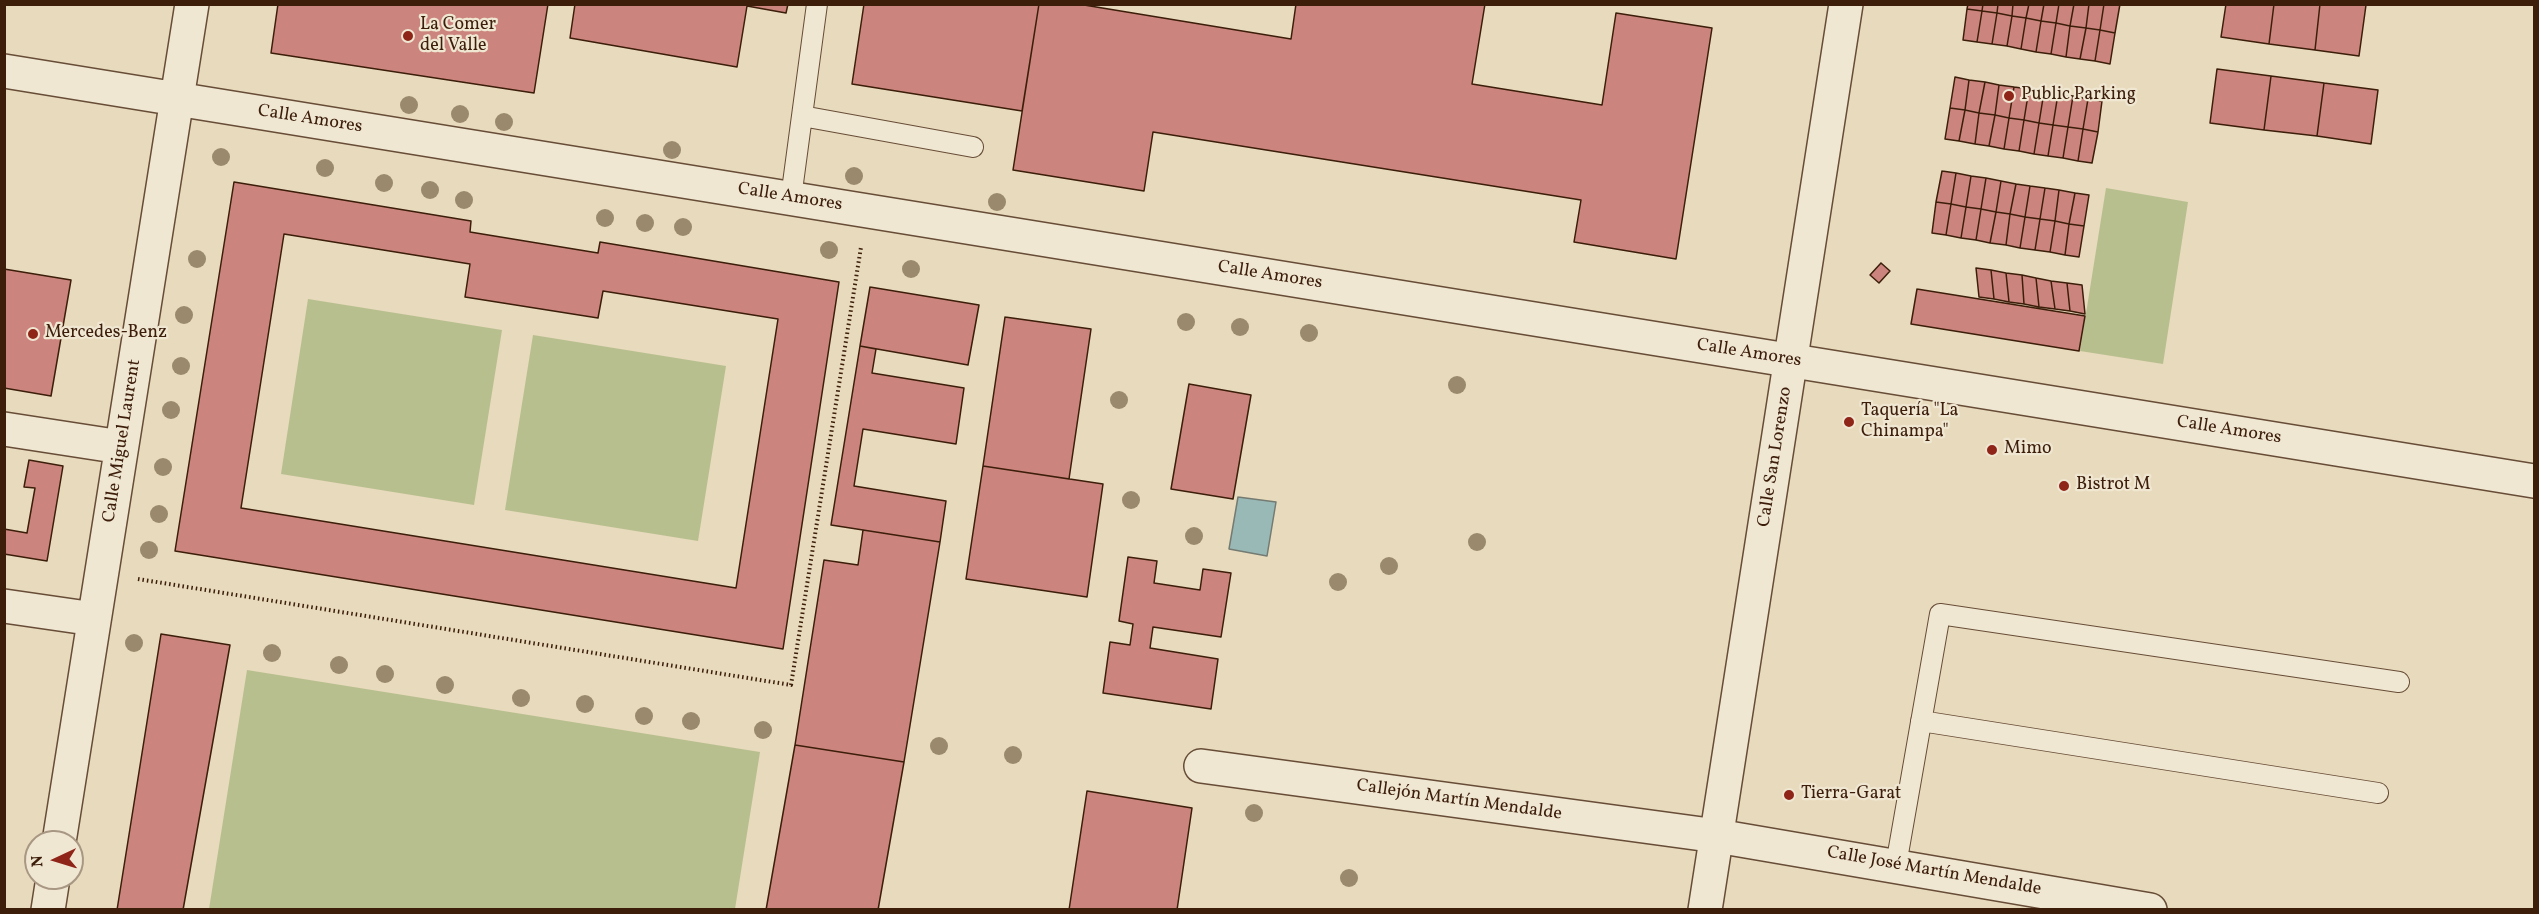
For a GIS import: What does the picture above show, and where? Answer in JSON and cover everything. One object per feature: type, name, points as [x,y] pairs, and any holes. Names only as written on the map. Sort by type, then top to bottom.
[{"type":"street","name":"Calle Miguel Laurent","points":[[61,830],[192,4]]},
{"type":"street","name":"Calle San Lorenzo","points":[[1705,909],[1846,4]]},
{"type":"street","name":"Calle Amores","points":[[4,71],[2535,481]]},
{"type":"street","points":[[4,429],[122,447]]},
{"type":"street","points":[[4,606],[94,620]]},
{"type":"street","name":"Callejón Martín Mendalde","points":[[1201,766],[1717,836]]},
{"type":"street","name":"Calle José Martín Mendalde","points":[[1717,836],[2150,909]]},
{"type":"street","points":[[48,909],[51,890]]},
{"type":"lane","points":[[791,198],[817,4]]},
{"type":"lane","points":[[802,116],[973,147]]},
{"type":"lane","points":[[1896,865],[1940,614],[2398,682]]},
{"type":"lane","points":[[1921,721],[2378,793]]},
{"type":"path","points":[[102,573],[791,685],[866,211]]},
{"type":"green space","points":[[2106,188],[2188,202],[2163,364],[2080,351]]},
{"type":"green space","points":[[308,299],[502,330],[474,505],[281,474]]},
{"type":"green space","points":[[533,335],[726,366],[698,541],[505,510]]},
{"type":"green space","points":[[247,670],[760,752],[735,909],[209,909]]},
{"type":"water","points":[[1238,497],[1276,502],[1267,556],[1229,549]]},
{"type":"building","name":"La Comer del Valle","points":[[278,4],[548,4],[534,93],[271,53]]},
{"type":"building","points":[[575,4],[788,4],[786,13],[747,6],[737,67],[570,38]]},
{"type":"building","points":[[864,4],[1039,4],[1022,111],[852,84]]},
{"type":"building","points":[[1039,4],[1078,4],[1291,39],[1296,4],[1485,4],[1472,84],[1602,105],[1616,13],[1712,28],[1676,259],[1574,242],[1581,200],[1153,132],[1144,191],[1013,170]]},
{"type":"building","points":[[1968,4],[1983,4],[1982,11],[1967,9]]},
{"type":"building","points":[[1983,4],[1998,4],[1997,13],[1982,11]]},
{"type":"building","points":[[1998,4],[2013,4],[2012,16],[1997,13]]},
{"type":"building","points":[[2013,4],[2029,4],[2026,18],[2012,16]]},
{"type":"building","points":[[2029,4],[2044,4],[2041,21],[2026,18]]},
{"type":"building","points":[[2044,4],[2059,4],[2056,23],[2041,21]]},
{"type":"building","points":[[2059,4],[2074,4],[2070,26],[2056,23]]},
{"type":"building","points":[[2074,4],[2089,4],[2086,28],[2070,26]]},
{"type":"building","points":[[2089,4],[2104,4],[2100,30],[2086,28]]},
{"type":"building","points":[[2104,4],[2120,4],[2115,33],[2100,30]]},
{"type":"building","points":[[2226,4],[2274,4],[2269,44],[2221,37]]},
{"type":"building","points":[[2274,4],[2320,4],[2315,50],[2269,44]]},
{"type":"building","points":[[2320,4],[2366,5],[2359,56],[2315,50]]},
{"type":"building","points":[[1967,9],[1982,11],[1977,42],[1963,40]]},
{"type":"building","points":[[1982,11],[1997,13],[1992,44],[1977,42]]},
{"type":"building","points":[[1997,13],[2012,16],[2007,46],[1992,44]]},
{"type":"building","points":[[2012,16],[2026,18],[2021,49],[2007,46]]},
{"type":"building","points":[[2026,18],[2041,21],[2036,52],[2021,49]]},
{"type":"building","points":[[2041,21],[2056,23],[2051,54],[2036,52]]},
{"type":"building","points":[[2056,23],[2070,26],[2066,57],[2051,54]]},
{"type":"building","points":[[2070,26],[2086,28],[2080,59],[2066,57]]},
{"type":"building","points":[[2086,28],[2100,30],[2095,61],[2080,59]]},
{"type":"building","points":[[2100,30],[2115,33],[2110,64],[2095,61]]},
{"type":"building","points":[[2217,69],[2271,76],[2264,130],[2210,123]]},
{"type":"building","points":[[2271,76],[2324,83],[2317,136],[2264,130]]},
{"type":"building","points":[[1955,77],[1969,80],[1965,110],[1950,108]]},
{"type":"building","points":[[1969,80],[1985,82],[1979,113],[1965,110]]},
{"type":"building","points":[[1985,82],[1999,85],[1995,115],[1979,113]]},
{"type":"building","points":[[2324,83],[2378,90],[2371,144],[2317,136]]},
{"type":"building","points":[[1999,85],[2014,87],[2009,118],[1995,115]]},
{"type":"building","points":[[2014,87],[2029,89],[2024,120],[2009,118]]},
{"type":"building","points":[[2029,89],[2044,92],[2039,123],[2024,120]]},
{"type":"building","points":[[2044,92],[2058,94],[2053,125],[2039,123]]},
{"type":"building","points":[[2058,94],[2073,96],[2068,127],[2053,125]]},
{"type":"building","points":[[2073,96],[2088,99],[2083,129],[2068,127]]},
{"type":"building","points":[[2088,99],[2102,101],[2098,132],[2083,129]]},
{"type":"building","points":[[1950,108],[1965,110],[1959,141],[1945,139]]},
{"type":"building","points":[[1965,110],[1979,113],[1975,144],[1959,141]]},
{"type":"building","points":[[1979,113],[1995,115],[1989,146],[1975,144]]},
{"type":"building","points":[[1995,115],[2009,118],[2004,149],[1989,146]]},
{"type":"building","points":[[2009,118],[2024,120],[2019,151],[2004,149]]},
{"type":"building","points":[[2024,120],[2039,123],[2034,154],[2019,151]]},
{"type":"building","points":[[2039,123],[2053,125],[2048,156],[2034,154]]},
{"type":"building","points":[[2053,125],[2068,127],[2063,158],[2048,156]]},
{"type":"building","points":[[2068,127],[2083,129],[2078,161],[2063,158]]},
{"type":"building","points":[[2083,129],[2098,132],[2092,163],[2078,161]]},
{"type":"building","points":[[1942,171],[1956,173],[1951,204],[1936,202]]},
{"type":"building","points":[[1956,173],[1971,176],[1966,207],[1951,204]]},
{"type":"building","points":[[1971,176],[1986,178],[1981,209],[1966,207]]},
{"type":"building","points":[[1986,178],[2001,181],[1996,212],[1981,209]]},
{"type":"building","points":[[2001,181],[2016,184],[2010,214],[1996,212]]},
{"type":"building","points":[[234,182],[471,221],[470,232],[598,253],[600,242],[839,282],[783,649],[175,551]],"holes":[[[284,234],[470,264],[465,297],[598,318],[603,291],[778,319],[736,588],[241,508]]]},
{"type":"building","points":[[2016,184],[2030,186],[2025,217],[2010,214]]},
{"type":"building","points":[[2030,186],[2045,188],[2040,219],[2025,217]]},
{"type":"building","points":[[2045,188],[2059,190],[2055,221],[2040,219]]},
{"type":"building","points":[[2059,190],[2075,193],[2069,224],[2055,221]]},
{"type":"building","points":[[2075,193],[2089,195],[2084,226],[2069,224]]},
{"type":"building","points":[[1936,202],[1951,204],[1946,235],[1932,233]]},
{"type":"building","points":[[1951,204],[1966,207],[1961,238],[1946,235]]},
{"type":"building","points":[[1966,207],[1981,209],[1976,240],[1961,238]]},
{"type":"building","points":[[1981,209],[1996,212],[1990,243],[1976,240]]},
{"type":"building","points":[[1996,212],[2010,214],[2006,245],[1990,243]]},
{"type":"building","points":[[2010,214],[2025,217],[2020,248],[2006,245]]},
{"type":"building","points":[[2025,217],[2040,219],[2035,250],[2020,248]]},
{"type":"building","points":[[2040,219],[2055,221],[2050,252],[2035,250]]},
{"type":"building","points":[[2055,221],[2069,224],[2065,255],[2050,252]]},
{"type":"building","points":[[2069,224],[2084,226],[2079,257],[2065,255]]},
{"type":"building","points":[[1881,263],[1890,271],[1879,283],[1870,275]]},
{"type":"building","points":[[1976,268],[1991,270],[1994,299],[1979,297]]},
{"type":"building","name":"Mercedes-Benz","points":[[4,269],[71,280],[51,396],[4,388]]},
{"type":"building","points":[[1991,270],[2006,273],[2009,302],[1994,299]]},
{"type":"building","points":[[2006,273],[2022,275],[2024,304],[2009,302]]},
{"type":"building","points":[[2022,275],[2036,278],[2039,307],[2024,304]]},
{"type":"building","points":[[2036,278],[2051,281],[2055,309],[2039,307]]},
{"type":"building","points":[[2051,281],[2067,283],[2070,311],[2055,309]]},
{"type":"building","points":[[2067,283],[2082,285],[2085,314],[2070,311]]},
{"type":"building","points":[[870,287],[979,305],[968,365],[860,346]]},
{"type":"building","points":[[1917,289],[2085,316],[2079,351],[1911,324]]},
{"type":"building","points":[[1005,317],[1091,329],[1069,479],[983,466]]},
{"type":"building","points":[[860,346],[876,349],[872,373],[964,388],[956,444],[863,429],[854,486],[946,501],[940,542],[831,525]]},
{"type":"building","points":[[1189,384],[1251,395],[1233,499],[1171,489]]},
{"type":"building","points":[[29,460],[63,466],[47,561],[4,554],[4,529],[27,533],[35,488],[24,487]]},
{"type":"building","points":[[983,466],[1103,484],[1087,597],[966,579]]},
{"type":"building","points":[[863,530],[940,542],[904,762],[795,745],[824,560],[858,565]]},
{"type":"building","points":[[1128,557],[1157,561],[1154,583],[1200,590],[1203,569],[1231,573],[1221,637],[1153,627],[1150,648],[1218,659],[1211,709],[1103,693],[1110,642],[1130,645],[1133,624],[1119,621]]},
{"type":"building","points":[[161,634],[230,645],[183,910],[117,910]]},
{"type":"building","points":[[795,745],[904,762],[878,910],[766,910]]},
{"type":"building","points":[[1087,791],[1192,808],[1177,910],[1069,910]]},
{"type":"place","name":"La Comer del Valle","points":[[408,36]]},
{"type":"place","name":"Public Parking","points":[[2009,96]]},
{"type":"place","name":"Mercedes-Benz","points":[[33,334]]},
{"type":"place","name":"Taquería \"La Chinampa\"","points":[[1849,422]]},
{"type":"place","name":"Mimo","points":[[1992,450]]},
{"type":"place","name":"Bistrot M","points":[[2064,486]]},
{"type":"place","name":"Tierra-Garat","points":[[1789,795]]}]
